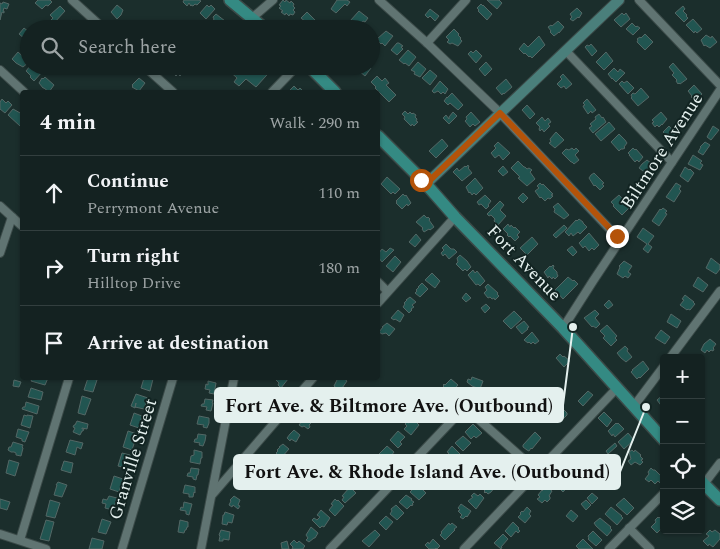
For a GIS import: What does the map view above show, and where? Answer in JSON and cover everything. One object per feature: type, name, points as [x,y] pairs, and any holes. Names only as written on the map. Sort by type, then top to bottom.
[{"type":"main road","points":[[230,0],[254,20]]},
{"type":"main road","points":[[317,75],[333,90]]},
{"type":"main road","name":"Fort Avenue","points":[[380,138],[563,328],[660,435]]},
{"type":"main road","points":[[705,485],[720,500]]},
{"type":"street","points":[[72,0],[94,20]]},
{"type":"street","points":[[252,18],[273,0]]},
{"type":"street","points":[[379,0],[500,113],[620,240]]},
{"type":"street","points":[[427,43],[466,0]]},
{"type":"street","points":[[426,184],[619,0]]},
{"type":"street","points":[[639,0],[720,84]]},
{"type":"street","points":[[566,51],[672,162]]},
{"type":"street","points":[[0,70],[22,90]]},
{"type":"street","points":[[154,75],[171,90]]},
{"type":"street","points":[[274,90],[288,75]]},
{"type":"street","name":"Biltmore Avenue","points":[[563,328],[720,90]]},
{"type":"street","points":[[0,206],[20,224]]},
{"type":"street","points":[[380,301],[455,216]]},
{"type":"street","points":[[0,253],[12,217]]},
{"type":"street","points":[[380,284],[387,292]]},
{"type":"street","points":[[673,354],[720,291]]},
{"type":"street","points":[[634,406],[660,371]]},
{"type":"street","points":[[20,540],[68,380]]},
{"type":"street","name":"Granville Street","points":[[122,549],[172,380]]},
{"type":"street","points":[[201,549],[234,380]]},
{"type":"street","points":[[211,496],[311,380]]},
{"type":"street","points":[[464,549],[617,388]]},
{"type":"street","points":[[330,549],[464,409],[469,411],[537,471]]},
{"type":"street","points":[[705,481],[720,463]]},
{"type":"street","points":[[609,549],[660,497]]},
{"type":"street","points":[[629,528],[650,549]]},
{"type":"street","points":[[0,534],[46,549]]},
{"type":"building","points":[[38,0],[50,0],[52,2],[42,9],[35,3]]},
{"type":"building","points":[[184,0],[201,1],[197,5],[191,6],[189,3],[187,6],[183,2]]},
{"type":"building","points":[[283,0],[290,3],[291,1],[294,4],[295,8],[293,10],[295,12],[293,15],[290,14],[289,16],[286,13],[285,15],[281,12],[283,11],[279,8],[281,6],[279,5]]},
{"type":"building","points":[[337,0],[347,0],[350,2],[347,6],[345,4],[336,13],[331,9]]},
{"type":"building","points":[[487,0],[499,0],[502,3],[497,9]]},
{"type":"building","points":[[3,2],[9,4],[7,9],[4,8],[4,13],[2,12],[0,20],[0,3],[2,4]]},
{"type":"building","points":[[481,4],[492,14],[487,20],[478,11],[477,8]]},
{"type":"building","points":[[117,5],[123,10],[117,19],[111,12]]},
{"type":"building","points":[[207,5],[209,7],[211,5],[215,9],[206,19],[200,13]]},
{"type":"building","points":[[60,6],[65,11],[57,20],[51,20],[53,18],[50,15]]},
{"type":"building","points":[[683,6],[685,9],[683,11],[688,18],[684,22],[675,13]]},
{"type":"building","points":[[577,8],[582,13],[579,18],[573,21],[570,19],[572,17],[570,14]]},
{"type":"building","points":[[430,9],[439,16],[435,21],[430,16],[428,18],[425,15]]},
{"type":"building","points":[[359,11],[368,18],[366,20],[351,20]]},
{"type":"building","points":[[307,12],[315,20],[304,20],[301,18]]},
{"type":"building","points":[[622,13],[624,15],[626,13],[630,19],[621,27],[614,20]]},
{"type":"building","points":[[216,14],[224,20],[214,20],[213,17]]},
{"type":"building","points":[[693,19],[702,29],[697,33],[695,31],[694,33],[686,25]]},
{"type":"building","points":[[558,21],[564,27],[554,36],[548,27]]},
{"type":"building","points":[[632,23],[640,28],[633,35],[626,29]]},
{"type":"building","points":[[454,29],[462,41],[458,46],[447,42],[449,40],[446,37]]},
{"type":"building","points":[[386,31],[393,36],[385,46],[380,43],[380,36]]},
{"type":"building","points":[[645,34],[653,42],[645,50],[637,42],[637,39]]},
{"type":"building","points":[[706,35],[711,38],[712,36],[717,42],[710,48],[704,46],[701,40]]},
{"type":"building","points":[[539,36],[545,45],[532,58],[519,49],[524,43],[528,47]]},
{"type":"building","points":[[397,43],[403,46],[401,47],[403,49],[397,55],[391,50]]},
{"type":"building","points":[[591,44],[597,51],[592,56],[585,47]]},
{"type":"building","points":[[408,50],[416,57],[409,66],[399,60]]},
{"type":"building","points":[[476,50],[482,56],[476,63],[468,54]]},
{"type":"building","points":[[18,52],[20,54],[20,65],[16,63],[12,59]]},
{"type":"building","points":[[606,52],[613,61],[604,70],[596,62]]},
{"type":"building","points":[[418,62],[426,69],[420,77],[411,70]]},
{"type":"building","points":[[486,62],[492,69],[485,76],[479,69]]},
{"type":"building","points":[[673,63],[687,79],[680,84],[672,75],[674,73],[669,67]]},
{"type":"building","points":[[614,68],[618,72],[620,69],[625,73],[616,82],[608,74]]},
{"type":"building","points":[[430,70],[437,76],[430,85],[422,78]]},
{"type":"building","points":[[563,74],[572,84],[566,89],[564,86],[561,88],[557,84],[562,79],[560,77]]},
{"type":"building","points":[[30,75],[39,75],[34,81]]},
{"type":"building","points":[[234,75],[267,75],[256,87],[246,79],[239,86],[234,82],[237,78]]},
{"type":"building","points":[[377,76],[382,81],[385,78],[389,83],[386,85],[396,95],[389,102],[371,82]]},
{"type":"building","points":[[45,77],[54,85],[50,90],[43,88],[39,83]]},
{"type":"building","points":[[139,78],[145,83],[140,90],[132,87]]},
{"type":"building","points":[[506,79],[512,87],[502,95],[496,88]]},
{"type":"building","points":[[440,81],[448,89],[445,94],[432,91]]},
{"type":"building","points":[[622,81],[624,83],[627,81],[634,88],[628,94],[619,84]]},
{"type":"building","points":[[694,85],[702,94],[696,100],[691,97],[688,91]]},
{"type":"building","points":[[294,86],[298,90],[290,90]]},
{"type":"building","points":[[641,88],[649,97],[638,106],[631,98],[631,95]]},
{"type":"building","points":[[452,93],[463,105],[458,110],[450,103],[448,105],[444,101]]},
{"type":"building","points":[[2,99],[12,105],[5,113],[0,109]]},
{"type":"building","points":[[587,99],[596,110],[588,114],[583,106]]},
{"type":"building","points":[[527,105],[535,114],[530,119],[522,110]]},
{"type":"building","points":[[13,109],[20,113],[20,126],[8,115]]},
{"type":"building","points":[[405,111],[408,114],[410,112],[416,115],[416,121],[418,122],[414,126],[412,124],[411,126],[404,119],[405,117],[402,114]]},
{"type":"building","points":[[453,112],[457,116],[449,124],[443,118],[446,115],[449,119]]},
{"type":"building","points":[[471,112],[480,122],[470,127],[465,121]]},
{"type":"building","points":[[661,112],[667,119],[659,127],[657,125],[655,127],[652,120]]},
{"type":"building","points":[[599,114],[606,122],[593,133],[589,128],[592,126],[590,124]]},
{"type":"building","points":[[542,117],[545,121],[548,118],[551,122],[544,132],[542,129],[540,131],[540,127],[536,123]]},
{"type":"building","points":[[609,122],[615,129],[601,141],[595,134]]},
{"type":"building","points":[[669,126],[675,133],[675,137],[672,140],[663,132]]},
{"type":"building","points":[[713,126],[719,130],[711,140],[707,137]]},
{"type":"building","points":[[556,132],[564,140],[555,148],[549,143]]},
{"type":"building","points":[[619,134],[627,143],[625,148],[619,151],[611,142]]},
{"type":"building","points":[[442,139],[448,146],[436,158],[429,151]]},
{"type":"building","points":[[498,142],[510,153],[503,160],[499,155],[495,158],[491,153],[496,148],[494,146]]},
{"type":"building","points":[[705,142],[710,145],[703,155],[698,152]]},
{"type":"building","points":[[572,148],[574,150],[576,148],[579,151],[575,155],[579,160],[574,164],[562,153],[566,149]]},
{"type":"building","points":[[633,148],[643,157],[639,162],[637,160],[635,162],[628,153]]},
{"type":"building","points":[[693,155],[702,161],[700,163],[703,165],[700,170],[688,164]]},
{"type":"building","points":[[647,160],[655,169],[647,174],[639,168]]},
{"type":"building","points":[[518,161],[527,169],[532,170],[530,172],[535,179],[527,186],[511,168]]},
{"type":"building","points":[[468,165],[472,173],[462,181],[453,172],[457,168],[459,171]]},
{"type":"building","points":[[503,166],[508,172],[503,176],[498,171]]},
{"type":"building","points":[[685,167],[694,173],[688,182],[680,176]]},
{"type":"building","points":[[594,173],[604,183],[600,190],[594,186],[589,178]]},
{"type":"building","points":[[387,177],[400,189],[395,194],[393,192],[391,194],[381,184]]},
{"type":"building","points":[[475,178],[483,188],[476,195],[474,193],[472,195],[466,187]]},
{"type":"building","points":[[540,183],[553,194],[550,199],[548,198],[545,201],[535,191],[539,188],[537,186]]},
{"type":"building","points":[[676,183],[681,186],[679,189],[681,191],[674,202],[666,197]]},
{"type":"building","points":[[523,193],[528,198],[523,203],[518,198]]},
{"type":"building","points":[[403,194],[406,195],[411,203],[402,209],[396,201]]},
{"type":"building","points":[[485,195],[491,201],[486,209],[477,202]]},
{"type":"building","points":[[619,195],[630,207],[622,215],[611,202]]},
{"type":"building","points":[[500,201],[504,205],[500,210],[506,216],[498,225],[491,215],[487,214]]},
{"type":"building","points":[[558,203],[569,215],[564,219],[554,212],[555,209],[553,207]]},
{"type":"building","points":[[663,208],[667,211],[665,213],[667,214],[659,226],[652,221],[660,209]]},
{"type":"building","points":[[424,215],[430,219],[434,227],[424,232],[423,228],[416,222]]},
{"type":"building","points":[[579,219],[587,227],[580,234],[578,232],[573,236],[571,233],[569,236],[565,232]]},
{"type":"building","points":[[508,224],[520,232],[517,235],[519,237],[515,241],[503,229]]},
{"type":"building","points":[[564,225],[567,228],[556,238],[553,235]]},
{"type":"building","points":[[643,228],[654,236],[648,244],[652,247],[648,253],[643,249],[647,244],[637,237]]},
{"type":"building","points":[[589,233],[599,245],[594,250],[592,248],[589,251],[579,243]]},
{"type":"building","points":[[416,234],[421,240],[415,247],[409,242]]},
{"type":"building","points":[[532,237],[538,244],[527,255],[520,248]]},
{"type":"building","points":[[446,244],[457,252],[449,259],[445,254],[443,256],[441,253],[444,250],[442,248]]},
{"type":"building","points":[[572,246],[577,252],[573,256],[567,250]]},
{"type":"building","points":[[390,248],[394,250],[382,262],[380,252],[382,249],[386,252]]},
{"type":"building","points":[[460,255],[471,267],[467,271],[465,269],[463,271],[456,264],[458,262],[457,258]]},
{"type":"building","points":[[395,256],[401,262],[393,272],[386,266]]},
{"type":"building","points":[[711,258],[720,265],[720,269],[716,274],[706,268]]},
{"type":"building","points":[[624,261],[632,266],[628,272],[631,274],[628,278],[625,276],[623,278],[617,274],[619,266]]},
{"type":"building","points":[[553,265],[558,276],[555,279],[549,276],[548,278],[544,272]]},
{"type":"building","points":[[473,270],[475,273],[477,271],[485,281],[480,286],[476,285],[468,275]]},
{"type":"building","points":[[432,273],[440,281],[435,288],[425,280]]},
{"type":"building","points":[[568,277],[578,284],[563,299],[555,290]]},
{"type":"building","points":[[698,277],[708,285],[703,292],[693,286]]},
{"type":"building","points":[[422,283],[428,289],[420,297],[415,293]]},
{"type":"building","points":[[488,284],[498,293],[499,296],[495,300],[494,298],[488,298],[484,293],[487,290],[485,287]]},
{"type":"building","points":[[466,293],[471,298],[466,302],[462,298]]},
{"type":"building","points":[[685,295],[695,304],[690,310],[680,305]]},
{"type":"building","points":[[410,297],[416,302],[412,305],[414,307],[409,313],[403,307],[406,300]]},
{"type":"building","points":[[609,300],[613,305],[608,309],[604,305]]},
{"type":"building","points":[[486,304],[490,308],[485,313],[481,308]]},
{"type":"building","points":[[398,310],[404,315],[400,322],[391,318]]},
{"type":"building","points":[[595,310],[599,314],[595,318],[600,324],[596,328],[592,327],[584,318]]},
{"type":"building","points":[[514,311],[522,319],[511,329],[503,321]]},
{"type":"building","points":[[671,314],[681,321],[677,328],[667,322]]},
{"type":"building","points":[[524,321],[529,327],[522,334],[516,327]]},
{"type":"building","points":[[387,323],[395,329],[389,336],[386,333],[380,333],[382,327]]},
{"type":"building","points":[[607,325],[617,336],[615,338],[617,340],[611,346],[603,338],[605,336],[600,331]]},
{"type":"building","points":[[661,330],[670,337],[665,344],[655,338]]},
{"type":"building","points":[[532,332],[539,341],[535,344],[524,340]]},
{"type":"building","points":[[710,339],[716,344],[713,351],[709,352],[707,350],[705,353],[701,350]]},
{"type":"building","points":[[625,346],[632,357],[626,362],[617,353]]},
{"type":"building","points":[[560,354],[570,361],[564,367],[556,358]]},
{"type":"building","points":[[643,361],[649,369],[637,379],[631,372]]},
{"type":"building","points":[[472,377],[483,381],[480,389],[467,382]]},
{"type":"building","points":[[451,379],[458,385],[449,395],[442,388]]},
{"type":"building","points":[[14,380],[21,382],[19,387],[13,386]]},
{"type":"building","points":[[32,380],[47,380],[45,385]]},
{"type":"building","points":[[87,380],[97,380],[93,392],[84,390]]},
{"type":"building","points":[[143,380],[153,380],[150,391],[141,388]]},
{"type":"building","points":[[276,380],[287,380],[281,388],[278,385],[279,383]]},
{"type":"building","points":[[337,380],[347,381],[340,391],[334,386]]},
{"type":"building","points":[[208,381],[216,383],[214,394],[209,393],[210,390],[205,389]]},
{"type":"building","points":[[31,388],[43,392],[41,400],[28,397]]},
{"type":"building","points":[[588,391],[593,395],[583,406],[578,401]]},
{"type":"building","points":[[136,394],[148,398],[144,409],[131,406]]},
{"type":"building","points":[[82,396],[91,399],[85,415],[78,413]]},
{"type":"building","points":[[205,399],[213,400],[211,411],[206,410],[207,407],[201,406],[204,404]]},
{"type":"building","points":[[26,402],[39,406],[37,414],[22,409],[25,407]]},
{"type":"building","points":[[557,405],[567,413],[561,421],[553,417],[554,415],[550,411]]},
{"type":"building","points":[[427,406],[433,411],[422,422],[419,419],[421,416],[419,414]]},
{"type":"building","points":[[510,409],[513,412],[515,410],[519,414],[512,422],[505,415]]},
{"type":"building","points":[[604,412],[612,420],[607,427],[598,418]]},
{"type":"building","points":[[134,413],[142,416],[139,428],[130,425]]},
{"type":"building","points":[[24,415],[33,416],[30,428],[21,425]]},
{"type":"building","points":[[199,416],[209,418],[207,428],[203,427],[204,425],[197,424]]},
{"type":"building","points":[[306,416],[312,422],[308,429],[299,425]]},
{"type":"building","points":[[413,419],[419,425],[411,435],[404,429],[407,426],[405,424]]},
{"type":"building","points":[[77,421],[88,424],[87,429],[82,428],[84,429],[80,435],[73,432],[75,428],[73,427]]},
{"type":"building","points":[[616,423],[624,429],[615,437],[608,431]]},
{"type":"building","points":[[473,424],[482,433],[476,438],[474,436],[471,439],[465,432]]},
{"type":"building","points":[[18,429],[29,432],[25,442],[16,437]]},
{"type":"building","points":[[294,430],[300,435],[296,442],[291,439],[290,441],[287,438]]},
{"type":"building","points":[[128,431],[137,434],[132,450],[123,447]]},
{"type":"building","points":[[398,431],[405,437],[400,442],[402,444],[398,448],[390,440]]},
{"type":"building","points":[[535,432],[541,438],[529,451],[523,445]]},
{"type":"building","points":[[628,433],[634,440],[624,449],[618,442]]},
{"type":"building","points":[[198,434],[206,435],[203,446],[199,445],[200,443],[194,442]]},
{"type":"building","points":[[463,436],[471,443],[463,451],[455,443]]},
{"type":"building","points":[[70,440],[83,443],[81,449],[77,447],[75,455],[66,452]]},
{"type":"building","points":[[13,442],[23,445],[21,456],[8,450]]},
{"type":"building","points":[[615,443],[617,446],[608,454],[606,451]]},
{"type":"building","points":[[283,444],[289,449],[281,458],[276,453]]},
{"type":"building","points":[[387,446],[394,452],[386,461],[379,454]]},
{"type":"building","points":[[452,446],[460,454],[456,458],[458,460],[455,463],[446,456]]},
{"type":"building","points":[[194,450],[202,452],[200,464],[190,462],[191,456],[194,455]]},
{"type":"building","points":[[632,450],[641,455],[643,462],[640,465],[635,462],[631,465],[628,461],[631,459],[629,452]]},
{"type":"building","points":[[122,453],[130,455],[126,468],[118,466]]},
{"type":"building","points":[[9,460],[19,463],[15,476],[6,473]]},
{"type":"building","points":[[64,461],[73,463],[71,473],[61,470]]},
{"type":"building","points":[[191,468],[199,469],[196,480],[193,477],[187,476]]},
{"type":"building","points":[[651,468],[655,470],[660,475],[660,483],[658,481],[655,484],[651,480],[649,482],[645,479],[649,474],[648,472]]},
{"type":"building","points":[[562,472],[566,476],[564,478],[570,484],[563,492],[552,481]]},
{"type":"building","points":[[424,473],[435,481],[434,487],[432,485],[428,489],[419,480]]},
{"type":"building","points":[[363,474],[369,480],[366,485],[359,489],[354,484],[356,482],[353,479],[356,475],[359,478]]},
{"type":"building","points":[[114,476],[123,479],[119,492],[110,489]]},
{"type":"building","points":[[492,478],[494,481],[496,479],[499,482],[491,492],[485,493],[482,488]]},
{"type":"building","points":[[58,482],[67,485],[62,497],[54,495]]},
{"type":"building","points":[[416,484],[423,488],[426,493],[419,500],[410,492]]},
{"type":"building","points":[[185,485],[195,487],[193,497],[183,493]]},
{"type":"building","points":[[350,487],[356,493],[345,503],[342,500],[344,497],[342,496]]},
{"type":"building","points":[[547,487],[552,491],[549,496],[550,499],[542,503],[537,499],[540,497],[538,495]]},
{"type":"building","points":[[474,493],[478,496],[480,494],[484,498],[476,509],[468,501],[473,497],[471,496]]},
{"type":"building","points":[[592,493],[598,498],[592,504],[587,498]]},
{"type":"building","points":[[406,495],[414,502],[407,509],[399,502]]},
{"type":"building","points":[[109,496],[117,498],[113,510],[105,508],[106,504],[102,503],[103,499],[107,500]]},
{"type":"building","points":[[234,496],[240,500],[238,509],[233,505],[232,507],[229,505],[230,500]]},
{"type":"building","points":[[624,498],[634,508],[627,515],[616,505]]},
{"type":"building","points":[[0,499],[10,502],[7,510],[0,508]]},
{"type":"building","points":[[335,499],[344,506],[335,516],[329,510]]},
{"type":"building","points":[[50,500],[60,503],[55,518],[46,516]]},
{"type":"building","points":[[586,500],[591,505],[586,510],[581,504]]},
{"type":"building","points":[[184,502],[192,504],[189,515],[186,514],[186,511],[180,510],[181,507],[183,508]]},
{"type":"building","points":[[461,504],[471,511],[463,519],[458,511]]},
{"type":"building","points":[[396,505],[404,513],[397,520],[390,514],[391,509]]},
{"type":"building","points":[[527,507],[531,511],[529,514],[531,516],[525,523],[518,517]]},
{"type":"building","points":[[611,507],[623,518],[617,525],[605,514]]},
{"type":"building","points":[[321,510],[330,518],[324,527],[320,528],[312,520],[314,518],[317,520],[320,517],[317,515]]},
{"type":"building","points":[[571,510],[578,516],[573,522],[566,516]]},
{"type":"building","points":[[225,512],[234,515],[232,523],[228,522],[227,525],[222,524]]},
{"type":"building","points":[[386,516],[393,522],[386,530],[379,523]]},
{"type":"building","points":[[600,518],[611,527],[612,530],[607,536],[594,523]]},
{"type":"building","points":[[659,518],[660,530],[657,533],[651,527],[656,522],[655,520]]},
{"type":"building","points":[[102,519],[111,522],[106,534],[98,532]]},
{"type":"building","points":[[46,520],[54,522],[49,541],[40,539]]},
{"type":"building","points":[[180,520],[188,522],[188,527],[184,533],[178,532]]},
{"type":"building","points":[[513,522],[520,531],[518,533],[516,531],[511,537],[505,531]]},
{"type":"building","points":[[449,523],[457,527],[445,540],[440,535]]},
{"type":"building","points":[[311,527],[318,533],[309,542],[306,540],[308,538],[306,535]]},
{"type":"building","points":[[221,530],[230,532],[229,540],[223,539],[223,541],[219,541]]},
{"type":"building","points":[[375,530],[380,535],[369,547],[362,541]]},
{"type":"building","points":[[710,530],[712,532],[715,530],[720,534],[720,539],[713,547],[709,544],[708,546],[703,541],[709,536],[706,534]]},
{"type":"building","points":[[593,531],[602,540],[596,546],[588,539],[588,536]]},
{"type":"building","points":[[503,534],[508,539],[501,549],[494,543]]},
{"type":"building","points":[[92,538],[104,541],[102,549],[89,549]]},
{"type":"building","points":[[433,539],[440,546],[437,549],[429,549],[425,545],[428,542],[429,544]]},
{"type":"building","points":[[583,539],[593,549],[579,549],[576,546]]},
{"type":"building","points":[[294,540],[297,543],[299,541],[305,546],[303,549],[292,549],[293,547],[290,544]]},
{"type":"building","points":[[287,541],[289,549],[282,549],[281,543]]},
{"type":"place","name":"Fort Ave. & Biltmore Ave. (Outbound)","points":[[573,327]]},
{"type":"place","name":"Fort Ave. & Rhode Island Ave. (Outbound)","points":[[646,407]]},
{"type":"route","points":[[421,180],[426,184],[500,113],[617,236]]}]
